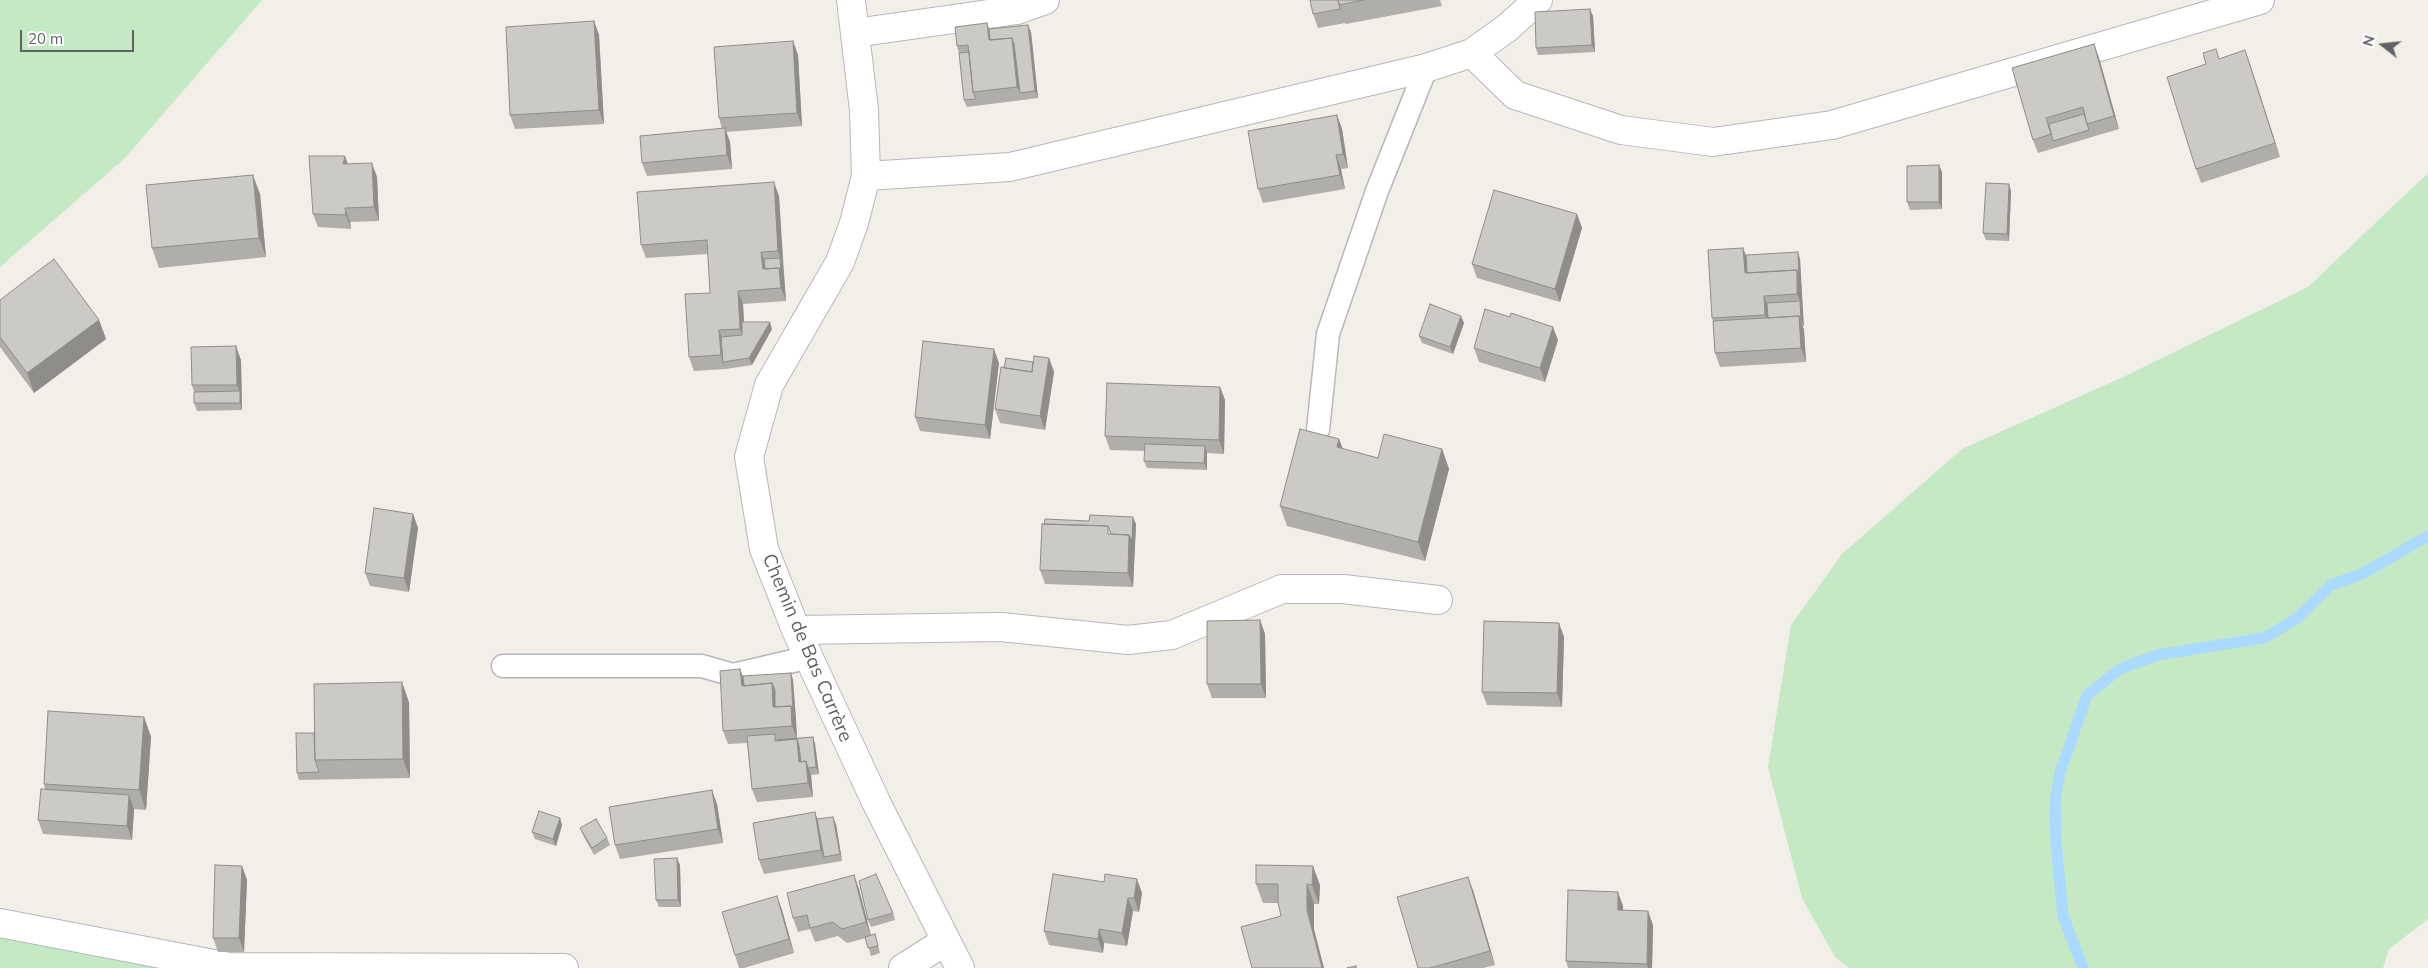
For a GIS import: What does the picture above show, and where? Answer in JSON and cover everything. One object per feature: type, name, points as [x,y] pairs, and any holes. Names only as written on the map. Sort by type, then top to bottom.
[{"type":"street","name":"Chemin de Bas Carrère","points":[[852,0],[864,110],[866,176],[854,223],[840,262],[769,385],[749,457],[764,549],[796,630],[877,804],[960,968]]},
{"type":"street","points":[[855,33],[1017,10],[1045,0]]},
{"type":"street","points":[[866,176],[1010,167],[1426,68],[1472,53],[1506,28],[1538,0]]},
{"type":"street","points":[[1472,53],[1515,95],[1621,130],[1713,142],[1832,125],[2260,0]]},
{"type":"street","points":[[796,630],[1001,627],[1128,640],[1172,635],[1282,589],[1343,590],[1438,600]]},
{"type":"street","points":[[0,923],[229,967],[564,968]]},
{"type":"street","points":[[903,968],[946,941]]},
{"type":"lane","points":[[1318,430],[1328,334],[1377,191],[1426,68]]},
{"type":"lane","points":[[503,666],[702,666],[733,675],[810,657]]},
{"type":"green space","points":[[0,0],[262,0],[124,159],[0,267]]},
{"type":"green space","points":[[2428,173],[2428,919],[2389,949],[2383,968],[1849,968],[1835,957],[1802,898],[1768,767],[1791,625],[1842,554],[1962,449],[2121,378],[2308,287]]},
{"type":"green space","points":[[0,935],[167,968],[0,968]]},
{"type":"building","points":[[1310,0],[1338,0],[1340,9],[1313,14]]},
{"type":"building","points":[[1338,0],[1364,0],[1339,5]]},
{"type":"building","points":[[1590,9],[1592,45],[1536,48],[1535,12]]},
{"type":"building","points":[[594,21],[599,110],[510,115],[506,27]]},
{"type":"building","points":[[987,23],[989,40],[1012,38],[1017,87],[973,92],[968,45],[957,46],[955,27]]},
{"type":"building","points":[[1028,25],[1035,91],[1020,93],[1012,38],[990,40],[989,29]]},
{"type":"building","points":[[793,41],[797,113],[719,118],[714,47]]},
{"type":"building","points":[[2094,44],[2114,116],[2087,124],[2083,107],[2046,118],[2051,134],[2033,140],[2012,68]]},
{"type":"building","points":[[2216,49],[2219,59],[2245,50],[2275,143],[2196,169],[2167,77],[2206,64],[2203,53]]},
{"type":"building","points":[[969,52],[973,92],[976,99],[964,100],[959,53]]},
{"type":"building","points":[[2084,114],[2089,130],[2053,141],[2049,124]]},
{"type":"building","points":[[1337,115],[1343,154],[1336,155],[1340,175],[1258,189],[1248,131]]},
{"type":"building","points":[[725,128],[727,155],[642,163],[640,136]]},
{"type":"building","points":[[309,156],[345,156],[343,164],[372,163],[374,207],[345,208],[346,215],[313,214]]},
{"type":"building","points":[[1939,165],[1939,202],[1907,202],[1907,166]]},
{"type":"building","points":[[253,175],[259,238],[152,248],[146,185]]},
{"type":"building","points":[[774,182],[778,251],[761,252],[763,269],[779,268],[781,288],[738,291],[740,329],[719,330],[721,355],[689,357],[685,294],[710,293],[707,240],[641,245],[637,192]]},
{"type":"building","points":[[1986,183],[2009,184],[2007,234],[1983,233]]},
{"type":"building","points":[[1494,190],[1577,214],[1555,289],[1472,264]]},
{"type":"building","points":[[1743,248],[1745,273],[1797,270],[1797,294],[1764,296],[1765,315],[1712,318],[1708,250]]},
{"type":"building","points":[[1798,252],[1799,277],[1797,270],[1747,273],[1746,255]]},
{"type":"building","points":[[780,258],[781,275],[779,268],[765,269],[764,259]]},
{"type":"building","points":[[54,259],[99,320],[27,373],[0,337],[0,300]]},
{"type":"building","points":[[1800,301],[1801,320],[1799,316],[1768,318],[1767,303]]},
{"type":"building","points":[[1430,304],[1461,316],[1450,347],[1419,336]]},
{"type":"building","points":[[1485,309],[1510,317],[1511,313],[1553,327],[1540,368],[1474,348]]},
{"type":"building","points":[[1799,316],[1801,348],[1715,353],[1713,321]]},
{"type":"building","points":[[742,322],[770,322],[749,358],[723,362],[721,337],[742,335]]},
{"type":"building","points":[[923,341],[994,349],[985,425],[915,417]]},
{"type":"building","points":[[236,346],[237,385],[192,385],[191,347]]},
{"type":"building","points":[[1034,356],[1049,358],[1040,416],[995,409],[1001,367],[1032,372]]},
{"type":"building","points":[[1006,358],[1033,362],[1032,372],[1004,368]]},
{"type":"building","points":[[1107,383],[1220,387],[1219,440],[1105,436]]},
{"type":"building","points":[[240,391],[240,403],[194,403],[194,392]]},
{"type":"building","points":[[1300,429],[1339,439],[1337,447],[1378,458],[1384,434],[1442,449],[1418,542],[1280,506]]},
{"type":"building","points":[[1145,444],[1205,446],[1204,463],[1144,461]]},
{"type":"building","points":[[374,508],[413,514],[404,578],[365,573]]},
{"type":"building","points":[[1090,515],[1133,517],[1132,541],[1129,535],[1111,534],[1108,526],[1044,524],[1045,519],[1089,521]]},
{"type":"building","points":[[1042,524],[1108,526],[1108,534],[1129,535],[1128,573],[1040,570]]},
{"type":"building","points":[[1260,620],[1261,684],[1207,684],[1207,621]]},
{"type":"building","points":[[1484,621],[1559,623],[1557,693],[1482,692]]},
{"type":"building","points":[[740,669],[742,686],[772,683],[773,707],[791,706],[792,726],[723,731],[720,671]]},
{"type":"building","points":[[791,673],[793,712],[791,706],[775,707],[775,690],[772,683],[744,686],[743,676]]},
{"type":"building","points":[[402,682],[403,759],[315,760],[314,684]]},
{"type":"building","points":[[48,711],[144,717],[139,790],[44,784]]},
{"type":"building","points":[[296,733],[314,733],[315,760],[319,772],[297,773]]},
{"type":"building","points":[[775,734],[775,741],[797,739],[799,762],[806,761],[808,783],[752,789],[747,736]]},
{"type":"building","points":[[813,737],[816,767],[808,768],[806,761],[801,762],[797,739],[777,740]]},
{"type":"building","points":[[41,789],[129,795],[127,826],[38,820]]},
{"type":"building","points":[[712,790],[718,829],[615,845],[609,807]]},
{"type":"building","points":[[539,811],[560,818],[553,839],[532,832]]},
{"type":"building","points":[[815,812],[821,850],[759,860],[753,823]]},
{"type":"building","points":[[833,817],[840,854],[824,857],[817,819]]},
{"type":"building","points":[[596,819],[607,838],[592,848],[580,828]]},
{"type":"building","points":[[677,858],[678,900],[656,900],[654,859]]},
{"type":"building","points":[[215,865],[242,866],[239,938],[213,938]]},
{"type":"building","points":[[1256,865],[1313,866],[1312,885],[1307,884],[1307,910],[1322,968],[1252,968],[1241,927],[1281,916],[1278,902],[1278,884],[1256,884]]},
{"type":"building","points":[[876,874],[893,913],[868,920],[859,881]]},
{"type":"building","points":[[1053,874],[1104,882],[1105,874],[1137,879],[1134,898],[1128,898],[1122,933],[1099,929],[1098,939],[1044,931]]},
{"type":"building","points":[[854,875],[866,922],[842,929],[833,922],[810,928],[807,915],[793,918],[787,893]]},
{"type":"building","points":[[1468,877],[1490,951],[1430,968],[1418,968],[1397,897]]},
{"type":"building","points":[[1568,890],[1618,892],[1618,910],[1648,911],[1647,964],[1566,961]]},
{"type":"building","points":[[777,896],[789,939],[735,955],[722,912]]},
{"type":"building","points":[[875,934],[878,946],[868,948],[865,937]]},
{"type":"waterway","points":[[2083,968],[2063,916],[2056,843],[2055,801],[2060,773],[2087,695],[2120,669],[2157,655],[2264,638],[2296,619],[2331,585],[2362,574],[2428,536]]}]
